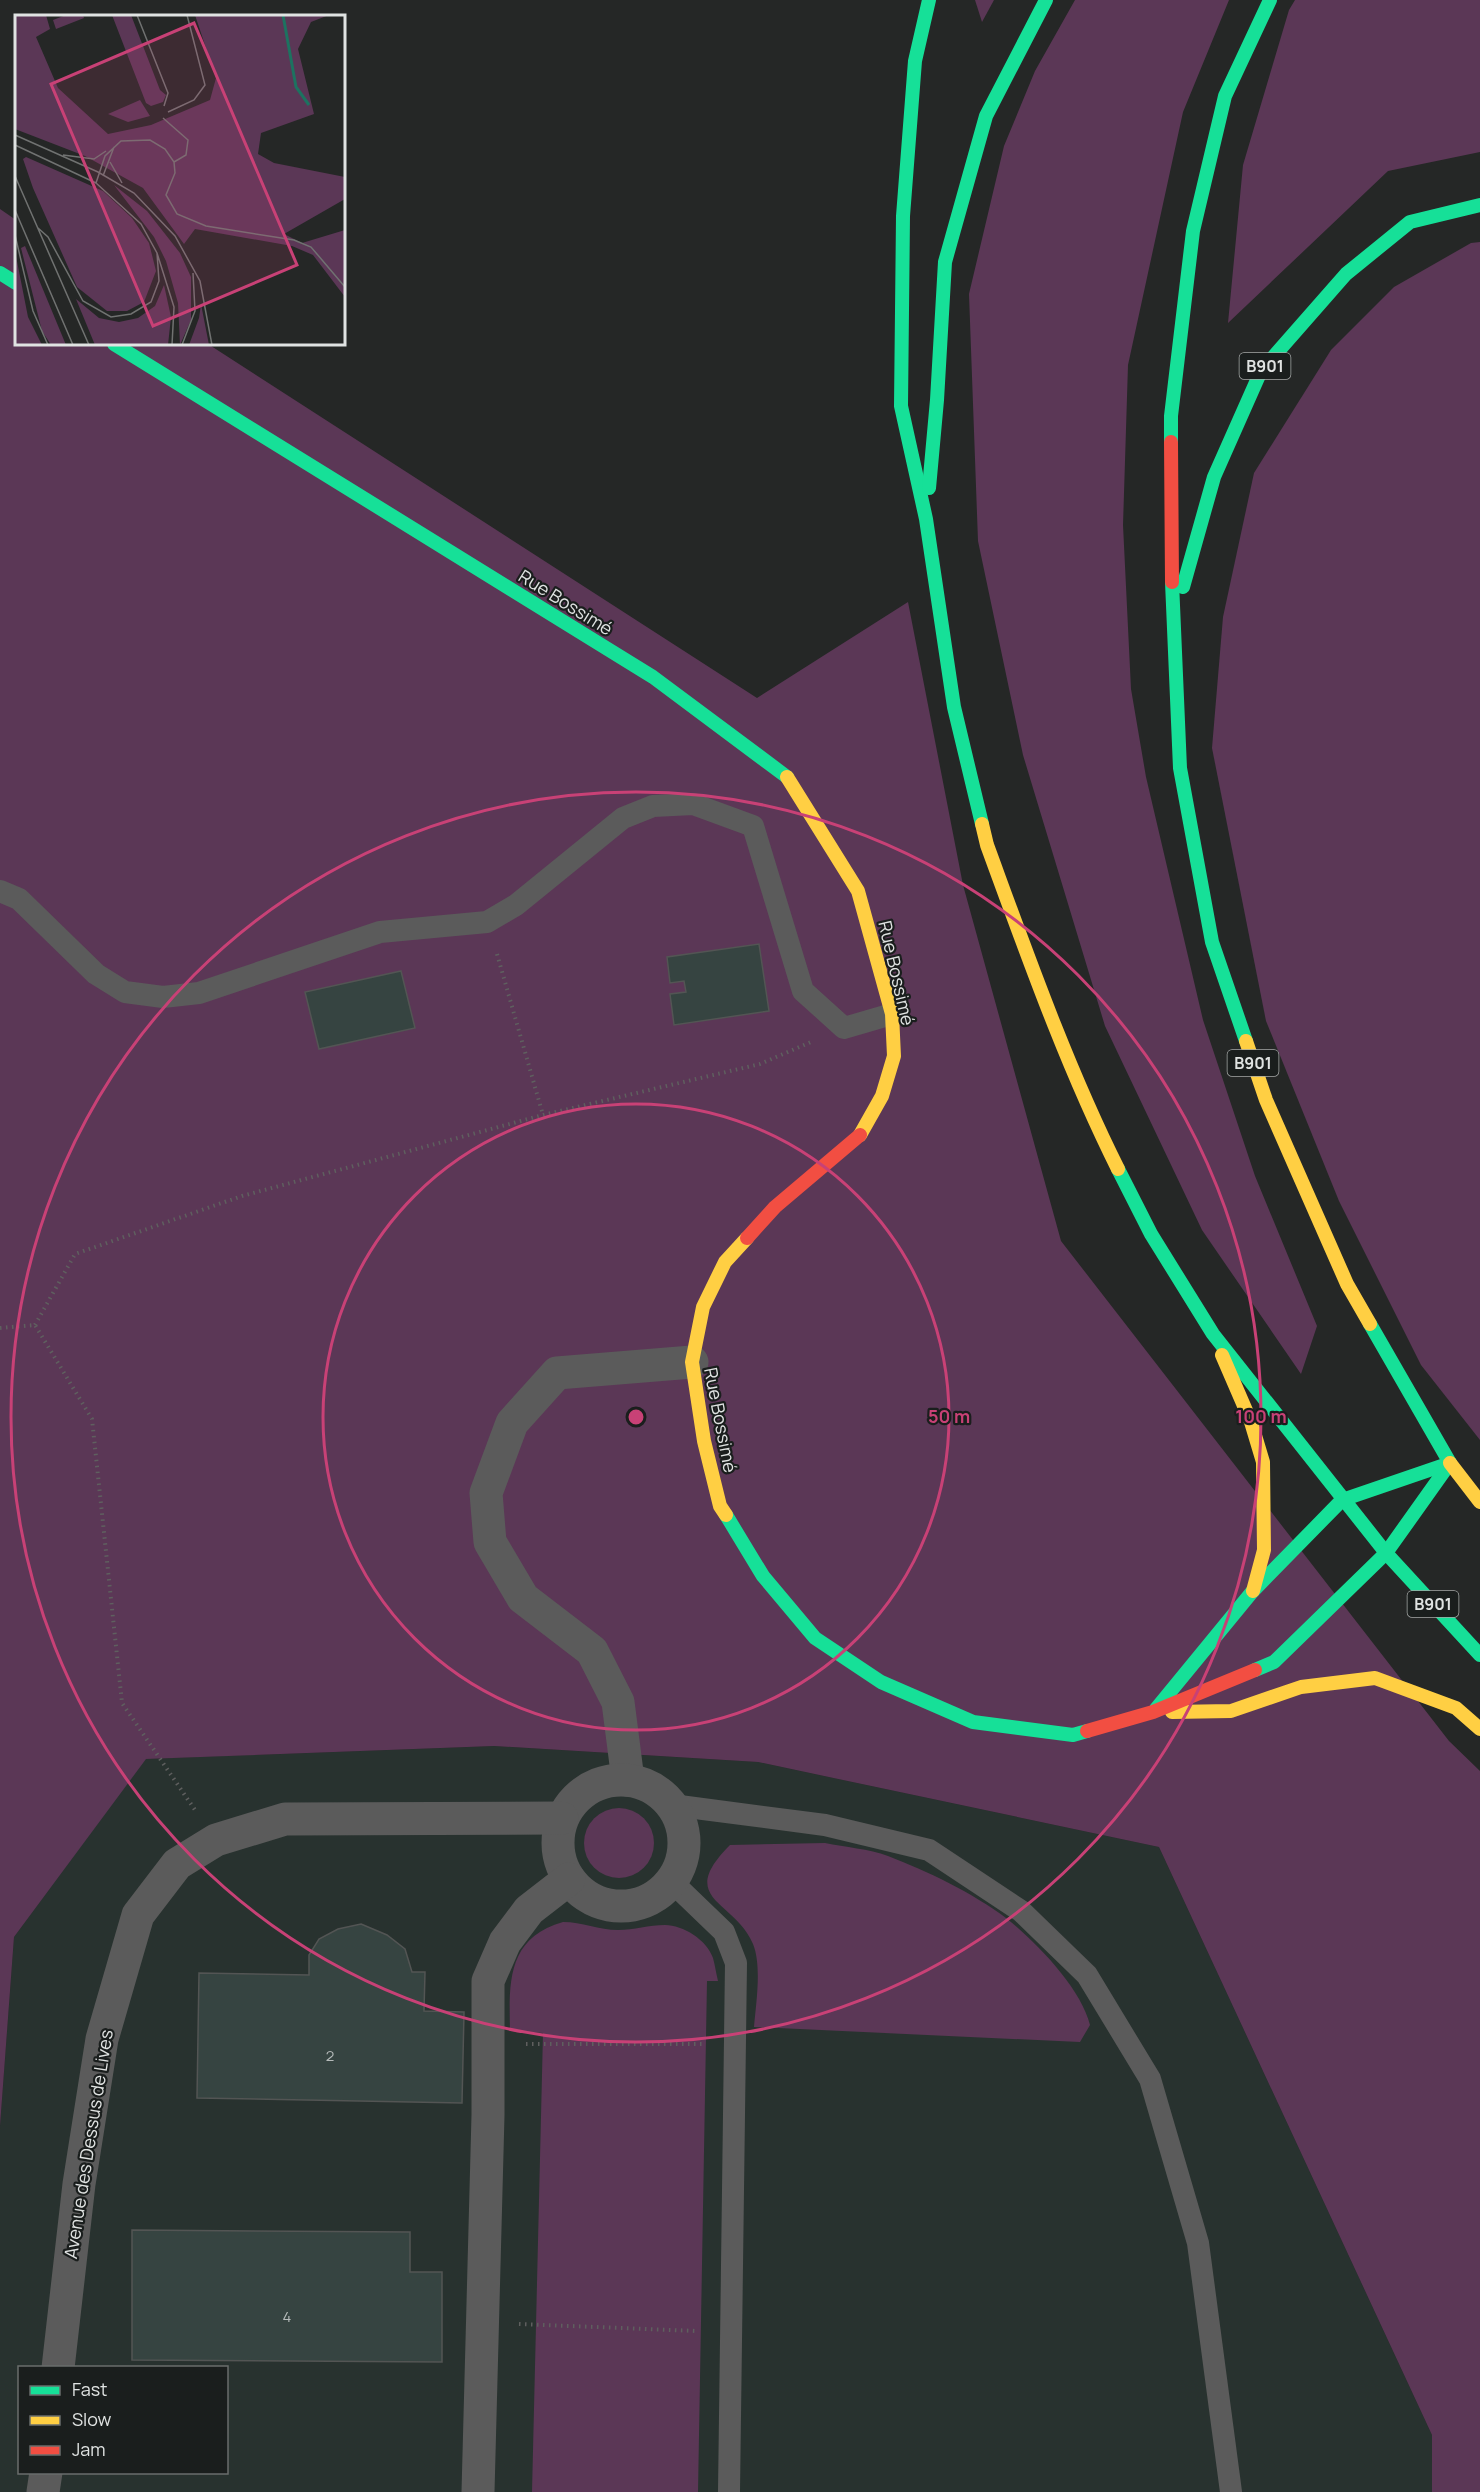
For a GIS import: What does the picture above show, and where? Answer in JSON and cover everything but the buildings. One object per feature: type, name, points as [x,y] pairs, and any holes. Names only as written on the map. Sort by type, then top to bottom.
[{"type":"main road","name":"B901","points":[[929,0],[915,62],[903,216],[901,405],[926,519],[954,707],[987,845],[1041,992],[1101,1135],[1151,1234],[1214,1334],[1342,1500],[1386,1553],[1480,1655]]},
{"type":"main road","name":"B901","points":[[926,519],[938,400],[945,262],[987,116],[1046,0]]},
{"type":"main road","name":"B901","points":[[1269,0],[1225,96],[1193,231],[1171,416],[1172,626],[1180,768],[1212,942],[1266,1100],[1347,1284],[1450,1463],[1480,1502]]},
{"type":"main road","name":"B901","points":[[1172,626],[1214,477],[1261,371],[1346,274],[1410,222],[1480,205]]},
{"type":"main road","points":[[0,273],[15,282]]},
{"type":"main road","name":"Rue Bossimé","points":[[116,345],[653,677],[789,779],[858,891],[892,1014],[894,1056],[882,1096],[861,1134],[775,1207],[725,1262],[703,1307],[692,1362],[704,1441],[720,1506],[763,1576],[815,1638],[881,1682],[973,1722],[1073,1735],[1153,1712]]},
{"type":"main road","points":[[1214,1334],[1251,1422],[1263,1462],[1263,1550],[1252,1592]]},
{"type":"main road","points":[[1153,1712],[1252,1592],[1342,1500],[1450,1463]]},
{"type":"main road","points":[[1153,1712],[1274,1662],[1386,1553],[1450,1463]]},
{"type":"main road","points":[[1153,1712],[1231,1711],[1300,1687],[1375,1678],[1456,1708],[1480,1730]]},
{"type":"street","points":[[628,1780],[618,1702],[592,1651],[523,1598],[490,1542],[486,1493],[512,1423],[557,1373],[692,1362]]},
{"type":"street","points":[[613,1780],[628,1780],[655,1789],[672,1804],[682,1824],[684,1846],[680,1868],[671,1881],[650,1899],[629,1906],[606,1905],[586,1896],[569,1879],[560,1862],[558,1839],[562,1818],[574,1800],[592,1786],[613,1780]]},
{"type":"street","name":"Avenue des Dessus de Lives","points":[[58,2366],[79,2184],[102,2039],[138,1915],[177,1864],[216,1840],[285,1819],[562,1818]]},
{"type":"street","points":[[478,2492],[488,2115],[488,1981],[505,1942],[529,1910],[569,1879]]},
{"type":"street","points":[[43,2492],[45,2474]]},
{"type":"lane","points":[[0,891],[19,899],[96,974],[125,992],[163,997],[199,993],[380,932],[488,922],[516,905],[622,818],[653,806],[693,804],[753,826],[803,991],[844,1028],[892,1014]]},
{"type":"lane","points":[[672,1804],[825,1825],[929,1850],[1021,1911],[1087,1976],[1150,2079],[1198,2242],[1231,2492]]},
{"type":"lane","points":[[671,1881],[724,1932],[736,1964],[729,2492]]},
{"type":"path","points":[[488,922],[543,1115]]},
{"type":"path","points":[[35,1325],[75,1254],[242,1196],[543,1115],[760,1064],[844,1028]]},
{"type":"path","points":[[0,1328],[35,1325]]},
{"type":"path","points":[[35,1325],[92,1419],[122,1703],[216,1840]]},
{"type":"path","points":[[551,2044],[735,2044]]},
{"type":"path","points":[[563,2325],[731,2332]]},
{"type":"shaded area","points":[[975,0],[994,0],[982,22]]},
{"type":"shaded area","points":[[1075,0],[1229,0],[1183,112],[1128,365],[1123,525],[1131,689],[1146,777],[1203,1020],[1255,1176],[1317,1326],[1301,1374],[1202,1230],[1105,1026],[1023,755],[978,541],[969,294],[1004,146],[1035,71]]},
{"type":"shaded area","points":[[1295,0],[1480,0],[1480,152],[1388,171],[1228,323],[1243,165],[1289,10]]},
{"type":"shaded area","points":[[0,209],[15,219],[15,345],[210,345],[757,698],[908,602],[963,885],[1061,1241],[1449,1741],[1480,1771],[1480,2492],[1432,2492],[1432,2435],[1159,1847],[758,1762],[494,1746],[146,1759],[14,1937],[0,2126]]},
{"type":"shaded area","points":[[1480,242],[1480,1440],[1421,1365],[1339,1201],[1266,1021],[1212,748],[1223,617],[1254,473],[1331,350],[1394,287],[1471,243]]},
{"type":"shaded area","points":[[494,1746],[758,1762],[1159,1847],[1432,2435],[1432,2492],[0,2492],[0,2126],[14,1937],[145,1759]]},
{"type":"shaded area","points":[[619,1808],[632,1811],[644,1818],[651,1830],[654,1843],[651,1856],[644,1868],[632,1875],[619,1878],[606,1875],[594,1868],[587,1856],[584,1843],[587,1830],[594,1818],[606,1811]]},
{"type":"shaded area","points":[[825,1843],[873,1852],[903,1862],[964,1891],[1006,1918],[1056,1967],[1077,1996],[1090,2025],[1080,2042],[754,2027],[758,1974],[756,1953],[745,1929],[714,1899],[708,1889],[708,1877],[714,1863],[730,1845]]},
{"type":"shaded area","points":[[563,1922],[618,1930],[659,1925],[672,1926],[687,1931],[706,1945],[714,1961],[718,1981],[707,1981],[698,2492],[532,2492],[543,2033],[510,2031],[510,1996],[515,1964],[521,1951],[531,1939],[545,1929]]},
{"type":"traffic: fast","points":[[929,0],[915,61],[903,216],[901,406],[926,519],[954,707],[982,824]]},
{"type":"traffic: fast","points":[[929,488],[945,262],[986,116],[1046,0]]},
{"type":"traffic: fast","points":[[1171,442],[1171,416],[1193,231],[1225,96],[1270,0]]},
{"type":"traffic: fast","points":[[1183,587],[1214,477],[1261,371],[1346,274],[1410,222],[1480,205]]},
{"type":"traffic: fast","points":[[0,273],[15,282]]},
{"type":"traffic: fast","points":[[116,345],[653,677],[787,777]]},
{"type":"traffic: fast","points":[[1172,582],[1180,768],[1212,942],[1246,1041]]},
{"type":"traffic: fast","points":[[1118,1169],[1151,1234],[1213,1334],[1386,1553]]},
{"type":"traffic: fast","points":[[1370,1324],[1450,1463]]},
{"type":"traffic: fast","points":[[1255,1670],[1274,1662],[1386,1553],[1450,1463]]},
{"type":"traffic: fast","points":[[1156,1709],[1252,1592],[1342,1500],[1450,1463]]},
{"type":"traffic: fast","points":[[726,1515],[763,1576],[815,1638],[881,1682],[973,1722],[1073,1735],[1087,1731]]},
{"type":"traffic: fast","points":[[1386,1553],[1480,1655]]},
{"type":"traffic: slow","points":[[787,777],[858,891],[892,1014],[894,1056],[882,1096],[860,1135]]},
{"type":"traffic: slow","points":[[982,824],[987,845],[1048,1009],[1081,1090],[1118,1169]]},
{"type":"traffic: slow","points":[[1246,1041],[1266,1100],[1347,1284],[1370,1324]]},
{"type":"traffic: slow","points":[[726,1515],[720,1506],[704,1441],[692,1362],[703,1307],[725,1262],[747,1238]]},
{"type":"traffic: slow","points":[[1222,1355],[1251,1422],[1263,1462],[1264,1550],[1253,1591]]},
{"type":"traffic: slow","points":[[1450,1463],[1480,1502]]},
{"type":"traffic: slow","points":[[1172,1712],[1231,1711],[1301,1687],[1375,1678],[1456,1708],[1480,1729]]},
{"type":"traffic: jam","points":[[1171,442],[1172,582]]},
{"type":"traffic: jam","points":[[747,1238],[775,1207],[860,1135]]},
{"type":"traffic: jam","points":[[1087,1731],[1153,1712],[1255,1670]]}]
